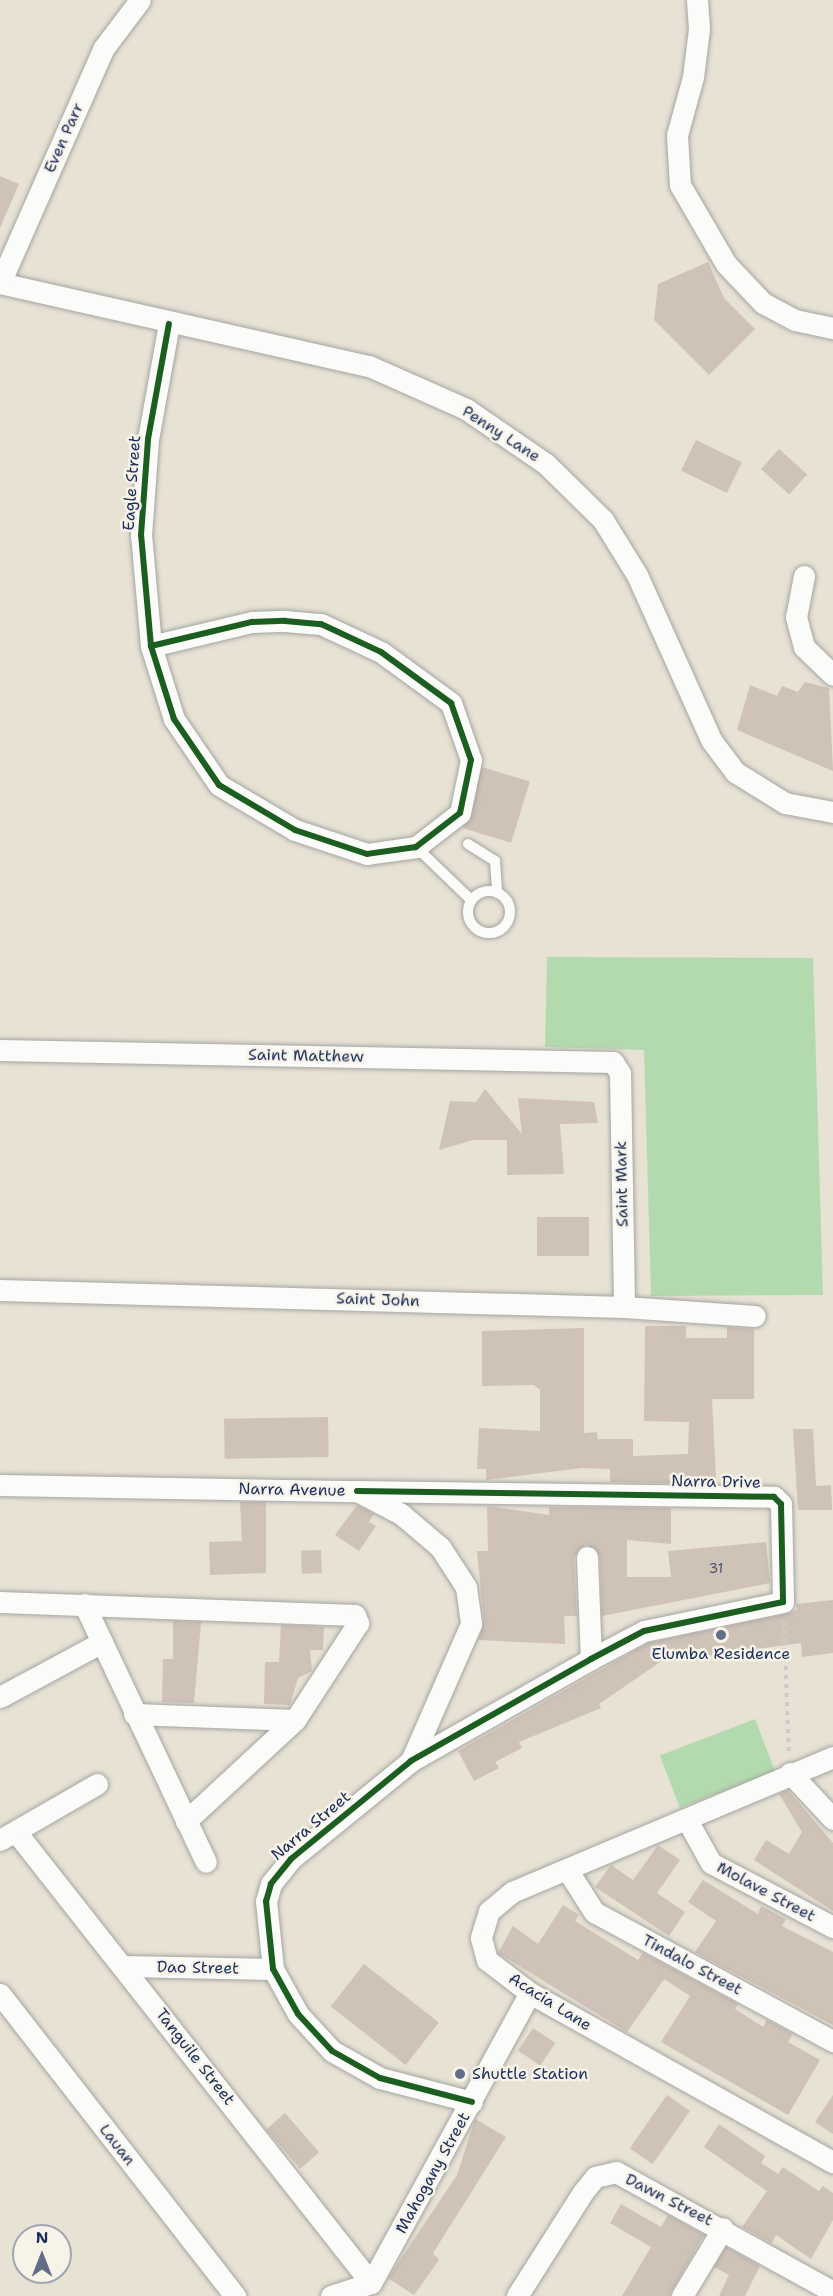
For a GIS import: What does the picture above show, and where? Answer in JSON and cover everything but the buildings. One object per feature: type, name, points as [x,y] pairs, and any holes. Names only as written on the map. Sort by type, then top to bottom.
[{"type":"street","name":"Even Parr","points":[[0,283],[104,48],[140,0]]},
{"type":"street","points":[[697,0],[699,29],[693,77],[677,135],[680,185],[726,264],[763,303],[795,320],[833,328]]},
{"type":"street","name":"Penny Lane","points":[[0,283],[169,324],[369,366],[466,409],[546,464],[603,520],[637,574],[711,740],[735,772],[785,803],[833,812]]},
{"type":"street","name":"Eagle Street","points":[[152,646],[252,622],[321,624],[381,652],[451,703],[471,760],[460,813],[416,847],[367,854],[295,830],[219,785],[174,719],[152,646],[141,535],[148,439],[169,324]]},
{"type":"street","points":[[804,576],[796,617],[804,647],[833,675]]},
{"type":"street","name":"Saint Matthew","points":[[0,1050],[613,1062]]},
{"type":"street","name":"Saint Mark","points":[[613,1062],[620,1073],[624,1307]]},
{"type":"street","name":"Saint John","points":[[0,1290],[624,1307],[755,1316]]},
{"type":"street","name":"Narra Avenue","points":[[0,1485],[357,1491],[401,1514],[440,1548],[466,1587],[471,1624],[411,1761]]},
{"type":"street","name":"Narra Drive","points":[[357,1491],[774,1497],[781,1504],[783,1602]]},
{"type":"street","points":[[587,1557],[591,1659]]},
{"type":"street","points":[[0,1602],[355,1615],[358,1623],[294,1720],[186,1821]]},
{"type":"street","points":[[411,1761],[644,1631],[783,1602]]},
{"type":"street","points":[[84,1604],[134,1714],[206,1862]]},
{"type":"street","points":[[0,1697],[102,1642]]},
{"type":"street","points":[[134,1714],[294,1720]]},
{"type":"street","name":"Acacia Lane","points":[[833,1757],[790,1773],[687,1820],[501,1899],[484,1924],[487,1960],[530,1994],[833,2162]]},
{"type":"street","name":"Narra Street","points":[[411,1761],[278,1872],[266,1901],[273,1969],[298,2014],[332,2051],[380,2078],[472,2102]]},
{"type":"street","points":[[790,1773],[833,1819]]},
{"type":"street","points":[[8,1836],[97,1784]]},
{"type":"street","name":"Molave Street","points":[[687,1820],[711,1863],[833,1927]]},
{"type":"street","name":"Tanguile Street","points":[[8,1836],[123,1966],[370,2283]]},
{"type":"street","name":"Tindalo Street","points":[[568,1871],[594,1912],[833,2041]]},
{"type":"street","name":"Dao Street","points":[[123,1966],[273,1969]]},
{"type":"street","name":"Lauan","points":[[0,1994],[235,2296]]},
{"type":"street","name":"Mahogany Street","points":[[370,2283],[530,1994]]},
{"type":"street","name":"Dawn Street","points":[[517,2296],[595,2177],[616,2172],[723,2228],[821,2291]]},
{"type":"street","points":[[682,2296],[723,2228]]},
{"type":"street","points":[[331,2296],[370,2283]]},
{"type":"lane","points":[[468,844],[495,861],[496,893]]},
{"type":"lane","points":[[416,847],[471,900],[470,921],[487,933],[498,931],[510,914],[508,903],[496,893],[480,893],[471,900]]},
{"type":"path","points":[[783,1602],[790,1773]]},
{"type":"green space","points":[[547,957],[813,958],[823,1295],[651,1296],[644,1050],[545,1047]]},
{"type":"green space","points":[[755,1719],[775,1771],[680,1808],[660,1756]]},
{"type":"cycle path","points":[[151,646],[252,622],[285,621],[321,624],[381,652],[451,703],[471,760],[460,813],[416,847],[367,854],[295,830],[219,785],[174,719],[151,646],[141,535],[148,439],[169,324]]},
{"type":"cycle path","points":[[357,1491],[774,1497],[781,1504],[783,1602],[644,1631],[591,1659],[411,1761],[291,1859],[271,1884],[266,1901],[273,1969],[298,2014],[332,2051],[380,2078],[472,2102]]},
{"type":"place","name":"Elumba Residence","points":[[721,1635]]},
{"type":"place","name":"Shuttle Station","points":[[460,2074]]}]
